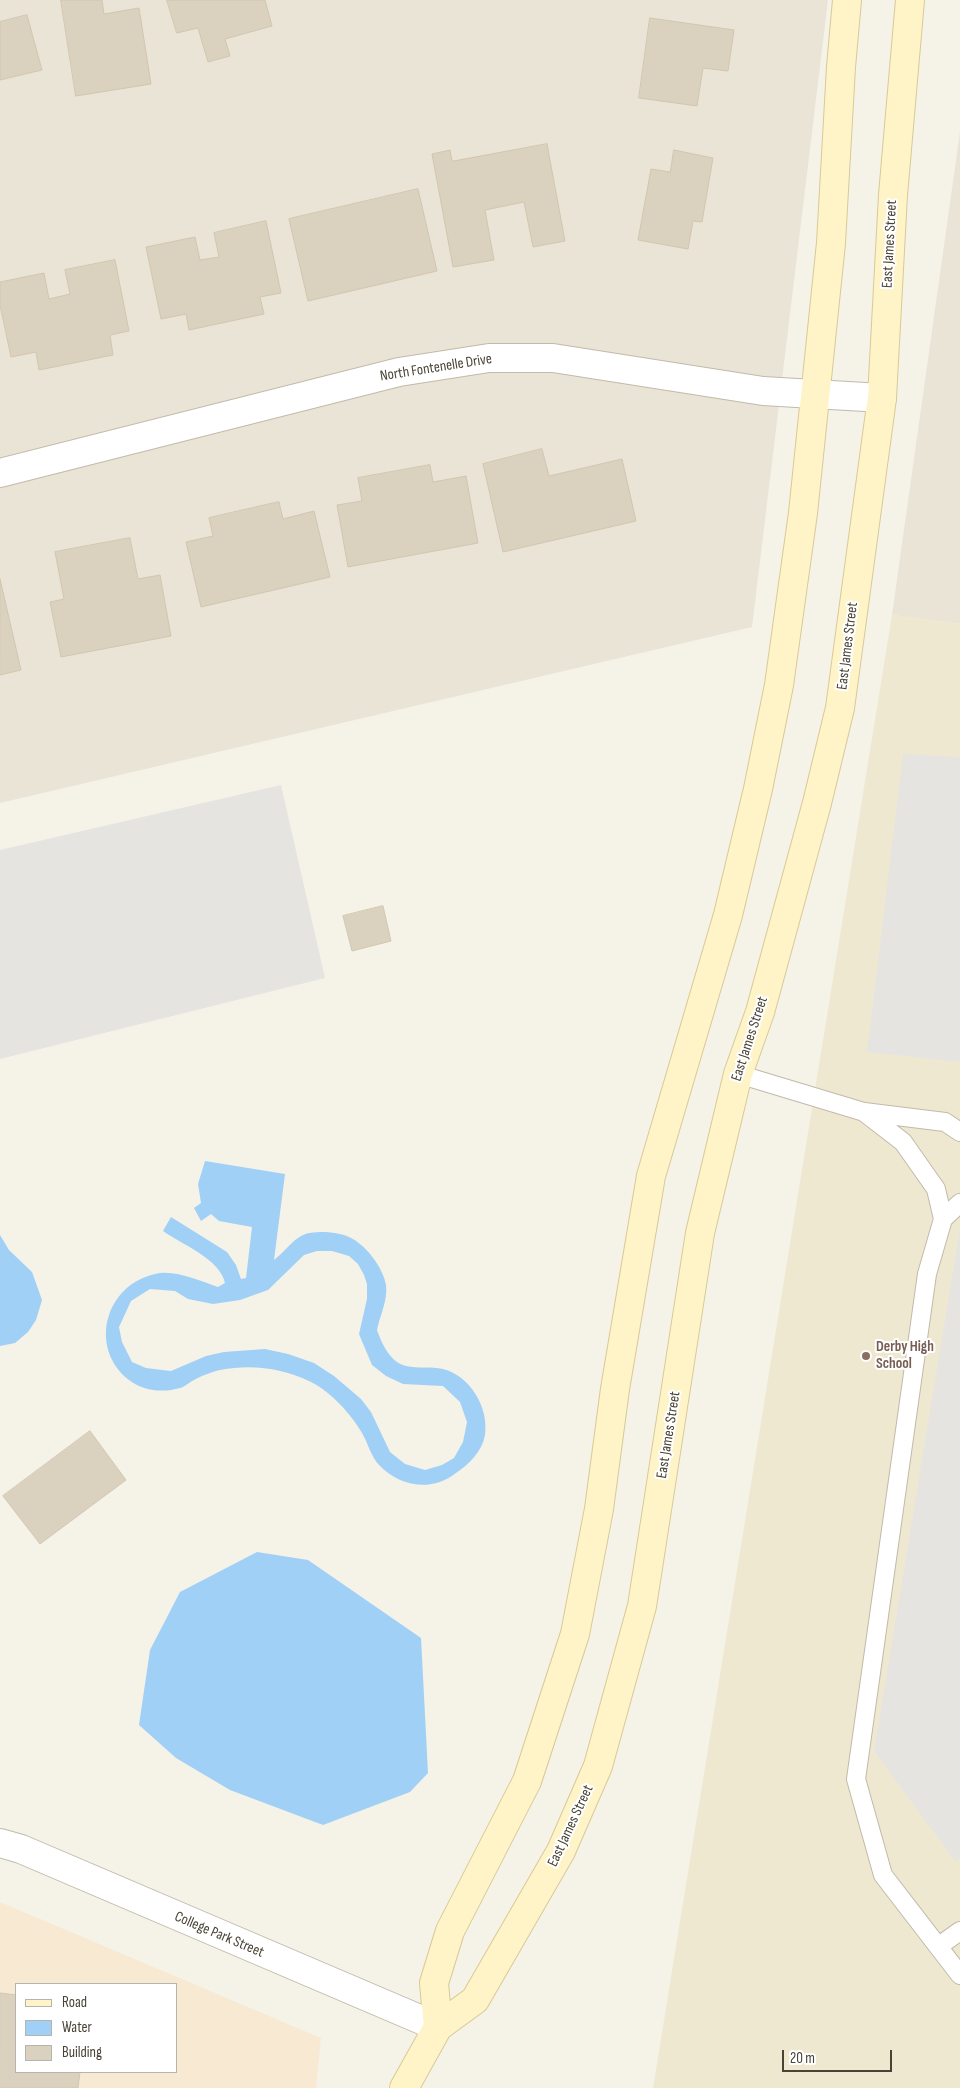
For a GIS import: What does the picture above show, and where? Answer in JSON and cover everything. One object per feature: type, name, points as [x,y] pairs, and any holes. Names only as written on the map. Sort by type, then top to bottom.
[{"type":"street","points":[[438,2027],[434,1983],[450,1931],[527,1781],[575,1634],[599,1509],[615,1389],[651,1176],[728,915],[758,789],[779,685],[803,513],[831,243],[841,67],[847,0]]},
{"type":"street","name":"East James Street","points":[[404,2088],[438,2027],[475,2000],[561,1851],[598,1766],[642,1606],[700,1233],[738,1074],[760,1012],[817,803],[840,708],[882,398],[893,195],[910,0]]},
{"type":"street","name":"North Fontenelle Drive","points":[[0,473],[399,372],[489,358],[553,358],[763,391],[882,398]]},
{"type":"street","name":"College Park Street","points":[[0,1843],[20,1849],[438,2027]]},
{"type":"lane","points":[[738,1074],[864,1112],[953,1121],[960,1132]]},
{"type":"lane","points":[[864,1112],[903,1142],[936,1189],[943,1219],[927,1274],[856,1779],[883,1875],[960,1975]]},
{"type":"lane","points":[[943,1219],[960,1203]]},
{"type":"lane","points":[[939,1946],[960,1931]]},
{"type":"shaded area","points":[[0,0],[828,0],[752,627],[0,803]]},
{"type":"shaded area","points":[[960,132],[960,624],[892,615]]},
{"type":"shaded area","name":"Derby High School","points":[[892,615],[960,624],[960,2088],[653,2088]]},
{"type":"shaded area","points":[[903,754],[960,757],[960,1062],[867,1052]]},
{"type":"shaded area","points":[[281,785],[325,978],[0,1059],[0,850]]},
{"type":"shaded area","points":[[960,1229],[960,1858],[955,1861],[874,1751]]},
{"type":"shaded area","points":[[0,1902],[321,2038],[316,2088],[0,2088]]},
{"type":"water","points":[[205,1161],[285,1174],[274,1260],[299,1237],[314,1232],[344,1235],[355,1240],[367,1251],[381,1271],[386,1285],[385,1302],[377,1330],[387,1352],[395,1361],[406,1366],[438,1368],[453,1373],[462,1378],[476,1394],[481,1404],[484,1414],[485,1435],[481,1447],[470,1462],[447,1479],[437,1483],[417,1484],[397,1479],[380,1466],[357,1426],[333,1398],[311,1382],[278,1370],[255,1367],[232,1368],[210,1373],[174,1390],[153,1390],[135,1384],[116,1367],[109,1351],[106,1335],[108,1319],[114,1304],[124,1291],[138,1280],[155,1274],[170,1273],[187,1276],[218,1287],[225,1283],[222,1274],[200,1253],[163,1231],[171,1217],[227,1252],[236,1265],[241,1279],[246,1278],[252,1227],[219,1221],[211,1214],[201,1221],[194,1208],[201,1203],[198,1184]],"holes":[[[317,1251],[332,1251],[349,1256],[358,1264],[364,1275],[367,1284],[367,1299],[359,1334],[372,1365],[386,1376],[403,1384],[443,1386],[460,1402],[467,1422],[463,1442],[454,1458],[442,1465],[425,1470],[405,1464],[390,1452],[371,1412],[361,1399],[334,1376],[314,1363],[288,1354],[265,1349],[224,1352],[206,1356],[171,1371],[146,1368],[132,1362],[122,1342],[119,1327],[131,1301],[150,1289],[175,1291],[188,1299],[213,1304],[240,1300],[268,1290],[304,1255]]]},
{"type":"water","points":[[0,1235],[9,1250],[32,1272],[42,1300],[36,1320],[28,1332],[15,1343],[0,1346]]},
{"type":"water","points":[[257,1552],[308,1560],[421,1638],[428,1773],[410,1792],[323,1825],[230,1790],[176,1758],[139,1725],[150,1650],[180,1592]]},
{"type":"building","points":[[61,0],[102,0],[104,14],[139,8],[151,84],[76,96]]},
{"type":"building","points":[[167,0],[265,0],[272,26],[225,39],[230,56],[208,62],[198,28],[177,33]]},
{"type":"building","points":[[27,15],[42,70],[0,80],[0,22]]},
{"type":"building","points":[[650,18],[734,30],[728,71],[703,68],[697,106],[639,98]]},
{"type":"building","points":[[547,144],[565,241],[533,247],[524,202],[485,210],[494,260],[453,267],[432,154],[450,150],[452,161]]},
{"type":"building","points":[[674,150],[713,158],[702,222],[693,221],[688,249],[638,240],[651,169],[670,172]]},
{"type":"building","points":[[418,189],[437,271],[308,301],[289,219]]},
{"type":"building","points":[[266,221],[281,293],[260,297],[264,314],[189,330],[186,314],[161,319],[146,247],[195,237],[200,260],[219,257],[214,233]]},
{"type":"building","points":[[115,260],[129,331],[110,335],[113,355],[39,370],[36,352],[11,357],[0,305],[0,282],[44,273],[49,299],[70,294],[65,270]]},
{"type":"building","points":[[542,449],[549,476],[622,459],[636,521],[503,552],[483,464]]},
{"type":"building","points":[[430,465],[433,482],[466,476],[478,543],[348,567],[337,505],[362,501],[358,478]]},
{"type":"building","points":[[279,502],[283,519],[314,511],[330,577],[201,607],[186,542],[213,536],[209,518]]},
{"type":"building","points":[[130,538],[138,579],[160,575],[171,636],[61,657],[50,602],[64,599],[55,552]]},
{"type":"building","points":[[0,579],[21,670],[0,675]]},
{"type":"building","points":[[383,906],[391,941],[352,951],[343,916]]},
{"type":"building","points":[[90,1431],[126,1480],[40,1544],[3,1496]]},
{"type":"building","points":[[0,1993],[15,1995],[15,2073],[80,2073],[78,2088],[0,2088]]},
{"type":"place","name":"Derby High School","points":[[866,1356]]}]
